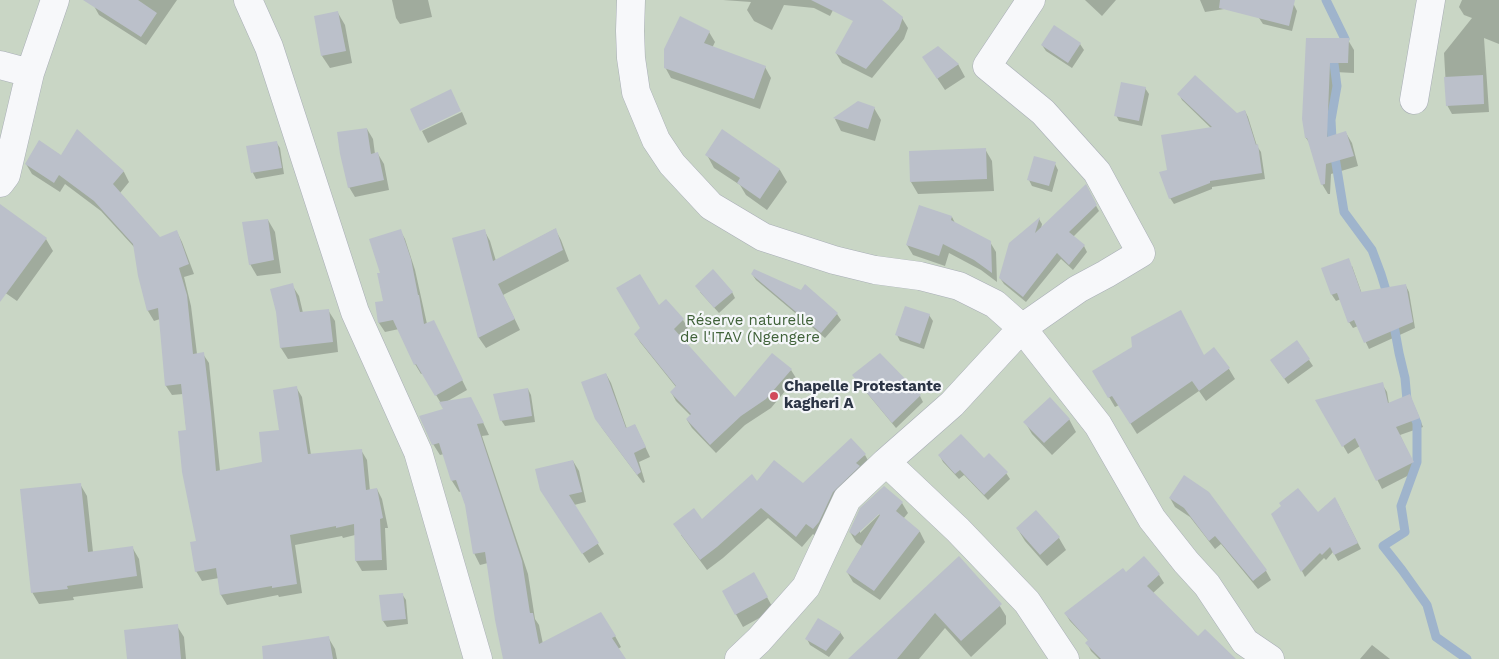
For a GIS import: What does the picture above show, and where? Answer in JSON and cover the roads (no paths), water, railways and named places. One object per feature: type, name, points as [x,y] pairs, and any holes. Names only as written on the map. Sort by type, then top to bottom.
[{"type":"street","points":[[0,183],[6,175],[30,73],[55,0]]},
{"type":"street","points":[[248,0],[269,47],[355,312],[418,452],[478,659]]},
{"type":"street","points":[[630,0],[631,58],[636,92],[656,140],[672,164],[711,206],[763,236],[834,260],[874,270],[920,276],[959,286],[995,304],[1022,328],[1098,425],[1152,519],[1207,585],[1245,642],[1270,659]]},
{"type":"street","points":[[740,659],[806,587],[847,499],[952,404],[1022,328],[1078,288],[1141,253],[1097,172],[1043,112],[987,66],[1032,0]]},
{"type":"street","points":[[1414,100],[1431,0]]},
{"type":"street","points":[[0,65],[30,73]]},
{"type":"street","points":[[886,462],[958,530],[1027,602],[1065,659]]},
{"type":"waterway","points":[[1326,0],[1345,39],[1333,56],[1337,86],[1331,120],[1332,139],[1344,212],[1372,250],[1388,297]]},
{"type":"waterway","points":[[1393,320],[1405,378],[1407,400],[1417,423],[1417,462],[1401,506],[1405,532],[1383,546],[1427,605],[1436,637],[1467,659]]},
{"type":"place","name":"Chapelle Protestante kagheri A","points":[[774,396]]},
{"type":"park label","name":"Réserve naturelle de l'ITAV (Ngengere","points":[[750,330]]}]
